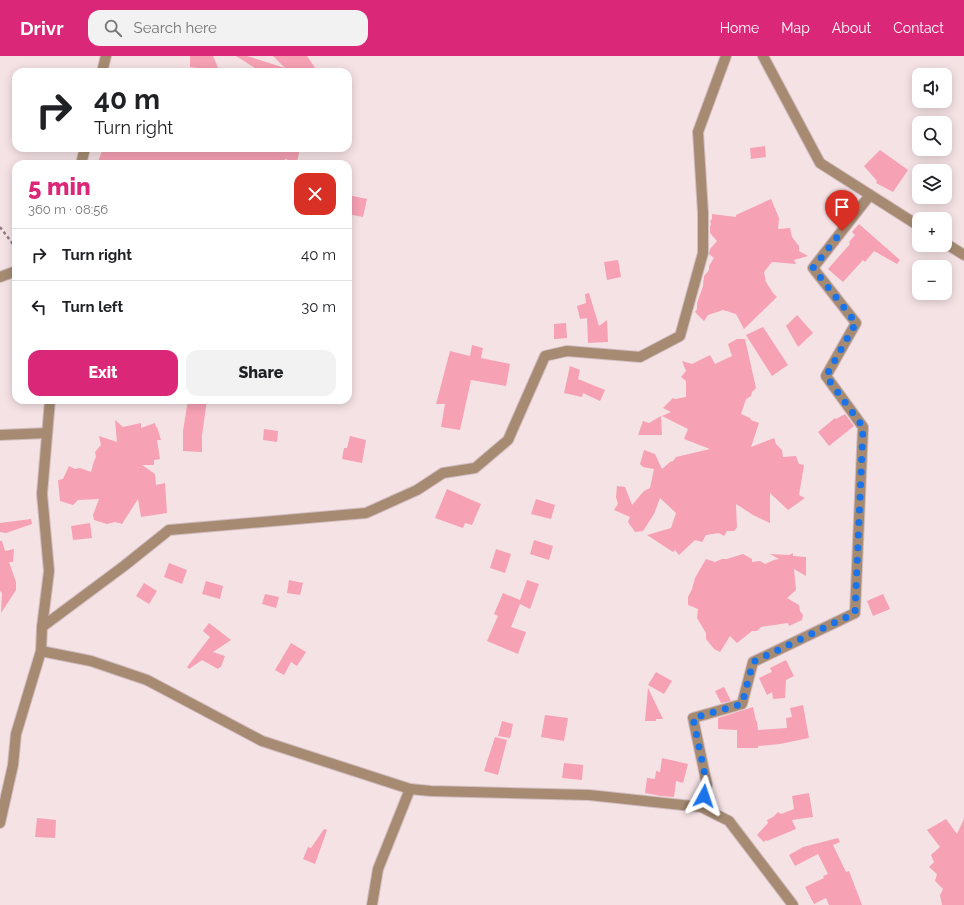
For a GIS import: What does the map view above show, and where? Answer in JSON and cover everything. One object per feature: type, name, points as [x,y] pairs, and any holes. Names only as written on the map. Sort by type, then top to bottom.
[{"type":"street","points":[[103,68],[106,56]]},
{"type":"street","points":[[42,627],[124,566],[169,530],[366,513],[417,490],[443,472],[475,468],[508,440],[545,356],[567,351],[640,357],[680,336],[703,253],[703,213],[698,132],[726,56]]},
{"type":"street","points":[[763,56],[820,163],[912,222]]},
{"type":"street","points":[[701,807],[707,785],[693,718],[742,704],[753,662],[855,613],[863,427],[826,376],[856,323],[813,268],[870,195]]},
{"type":"street","points":[[952,247],[964,255]]},
{"type":"street","points":[[0,277],[12,272]]},
{"type":"street","points":[[0,823],[4,793],[13,765],[16,734],[41,650],[42,627],[50,572],[42,494],[50,404]]},
{"type":"street","points":[[0,434],[47,433]]},
{"type":"street","points":[[41,650],[91,661],[147,680],[262,741],[410,789],[425,791],[589,795],[701,807],[729,821],[793,905]]},
{"type":"street","points":[[372,905],[378,869],[410,789]]},
{"type":"path","points":[[0,227],[12,243]]},
{"type":"building","points":[[190,56],[213,56],[218,68],[196,68],[190,67]]},
{"type":"building","points":[[236,56],[247,56],[285,68],[255,68]]},
{"type":"building","points":[[273,56],[307,56],[315,68],[285,68]]},
{"type":"building","points":[[765,146],[766,157],[751,159],[750,148]]},
{"type":"building","points":[[880,150],[908,170],[893,192],[876,183],[877,181],[864,166]]},
{"type":"building","points":[[102,152],[299,152],[297,160],[99,160]]},
{"type":"building","points":[[352,196],[367,199],[363,217],[352,215]]},
{"type":"building","points":[[771,199],[779,218],[778,229],[790,228],[792,237],[799,246],[799,251],[808,256],[794,260],[796,264],[772,262],[764,272],[766,282],[777,297],[744,329],[736,314],[723,310],[708,315],[704,321],[695,312],[703,286],[704,276],[709,270],[709,266],[714,258],[709,254],[710,249],[717,241],[710,233],[710,221],[712,219],[712,214],[736,217],[736,215]]},
{"type":"building","points":[[859,224],[900,260],[897,264],[874,251],[865,262],[863,260],[843,282],[828,269],[850,244],[849,242],[855,235],[852,232]]},
{"type":"building","points":[[618,260],[621,277],[607,280],[604,262]]},
{"type":"building","points":[[589,293],[599,326],[607,320],[608,342],[588,343],[587,318],[580,319],[577,306],[586,303],[585,294]]},
{"type":"building","points":[[797,315],[813,333],[798,347],[786,326]]},
{"type":"building","points":[[566,323],[567,338],[554,339],[554,324]]},
{"type":"building","points":[[763,327],[788,365],[772,376],[746,335]]},
{"type":"building","points":[[737,339],[745,339],[756,388],[752,392],[751,396],[746,399],[741,414],[759,423],[751,447],[774,438],[776,444],[782,450],[783,457],[796,456],[799,464],[804,465],[799,495],[805,498],[788,510],[770,493],[770,523],[753,515],[736,504],[737,527],[734,531],[727,531],[724,536],[719,533],[706,535],[702,542],[695,540],[679,555],[675,550],[673,552],[647,535],[671,528],[676,513],[660,498],[654,514],[643,531],[635,532],[628,522],[630,517],[614,510],[618,504],[616,497],[617,486],[625,487],[632,505],[644,491],[650,488],[654,469],[643,467],[640,464],[644,450],[655,454],[662,469],[676,457],[710,449],[684,439],[688,429],[662,416],[671,412],[663,408],[673,398],[686,397],[686,381],[681,377],[686,371],[682,361],[692,364],[710,355],[715,364],[732,356],[728,344]]},
{"type":"building","points":[[472,345],[483,348],[481,358],[510,364],[506,386],[471,380],[460,430],[441,427],[445,404],[436,404],[450,351],[470,356]]},
{"type":"building","points":[[570,366],[580,370],[578,379],[605,390],[600,401],[583,393],[582,397],[564,393]]},
{"type":"building","points":[[187,404],[206,404],[202,435],[202,452],[183,451],[183,431]]},
{"type":"building","points":[[845,414],[854,426],[829,446],[818,432],[835,418],[836,419]]},
{"type":"building","points":[[661,416],[662,435],[638,435],[643,421],[649,423]]},
{"type":"building","points":[[115,420],[123,427],[141,423],[141,428],[155,423],[161,440],[157,440],[160,459],[154,460],[154,465],[142,465],[155,474],[156,485],[165,483],[167,513],[141,517],[138,499],[122,524],[115,522],[107,524],[94,520],[93,515],[99,499],[78,500],[73,505],[60,501],[58,480],[63,479],[69,466],[75,469],[80,468],[91,472],[96,457],[95,452],[101,445],[99,436],[117,442]]},
{"type":"building","points":[[264,429],[278,431],[277,442],[263,440]]},
{"type":"building","points":[[350,436],[366,440],[362,463],[342,459],[344,448],[347,448]]},
{"type":"building","points":[[447,489],[481,504],[472,525],[465,523],[463,528],[435,518]]},
{"type":"building","points":[[536,499],[555,505],[551,519],[531,514]]},
{"type":"building","points":[[31,519],[32,524],[6,533],[0,532],[0,523]]},
{"type":"building","points":[[90,523],[92,538],[73,540],[71,526]]},
{"type":"building","points":[[534,540],[553,546],[549,560],[530,554]]},
{"type":"building","points":[[0,541],[2,541],[5,551],[14,549],[13,562],[9,562],[16,582],[16,590],[1,613],[2,593],[0,591]]},
{"type":"building","points":[[496,549],[511,554],[505,573],[490,568]]},
{"type":"building","points":[[793,553],[793,556],[806,557],[806,576],[794,569],[796,590],[787,598],[799,605],[800,611],[803,615],[802,620],[789,626],[788,623],[761,627],[757,631],[752,631],[737,643],[730,636],[720,652],[714,649],[706,639],[706,633],[697,618],[698,609],[688,605],[688,597],[695,578],[706,559],[715,562],[743,554],[752,559],[752,562],[760,561],[765,564],[779,559],[770,554],[789,555]]},
{"type":"building","points":[[169,563],[187,570],[182,584],[164,577]]},
{"type":"building","points":[[289,580],[303,583],[300,595],[287,593]]},
{"type":"building","points":[[527,580],[539,584],[530,609],[520,604],[511,627],[526,632],[518,654],[487,641],[498,616],[494,614],[503,593],[520,600]]},
{"type":"building","points":[[206,581],[223,586],[220,599],[202,594]]},
{"type":"building","points":[[144,583],[157,591],[149,604],[136,596]]},
{"type":"building","points":[[265,594],[279,597],[276,608],[262,604]]},
{"type":"building","points":[[883,594],[890,609],[873,616],[867,601]]},
{"type":"building","points":[[209,623],[231,640],[213,652],[225,656],[221,667],[218,669],[202,660],[189,669],[187,667],[210,637],[203,631]]},
{"type":"building","points":[[291,643],[306,652],[297,666],[291,662],[284,675],[275,670]]},
{"type":"building","points":[[786,660],[794,676],[786,680],[785,698],[773,699],[772,692],[767,695],[759,678],[772,672],[770,668]]},
{"type":"building","points":[[656,672],[672,681],[664,694],[648,685]]},
{"type":"building","points":[[724,687],[731,701],[721,703],[715,691]]},
{"type":"building","points":[[648,688],[663,719],[656,719],[656,721],[645,721]]},
{"type":"building","points":[[803,705],[809,738],[780,744],[758,746],[758,748],[737,748],[737,730],[718,729],[718,718],[753,707],[758,730],[787,728],[786,718],[792,717],[790,708]]},
{"type":"building","points":[[545,715],[568,718],[564,741],[541,737]]},
{"type":"building","points":[[502,721],[513,724],[510,738],[498,736]]},
{"type":"building","points":[[495,737],[507,740],[498,775],[484,771]]},
{"type":"building","points":[[662,758],[688,764],[683,783],[676,781],[674,797],[645,793],[647,778],[655,779],[656,771],[660,772]]},
{"type":"building","points":[[564,763],[583,765],[582,780],[562,778]]},
{"type":"building","points":[[809,793],[813,817],[792,820],[796,829],[764,842],[757,835],[768,823],[767,820],[778,812],[781,814],[794,809],[792,796]]},
{"type":"building","points":[[37,818],[56,820],[55,838],[35,837]]},
{"type":"building","points":[[946,819],[957,834],[964,819],[964,905],[942,905],[940,895],[943,889],[935,881],[937,874],[929,867],[934,862],[931,855],[940,847],[927,830]]},
{"type":"building","points":[[324,829],[327,830],[315,864],[303,859],[308,847],[311,848]]},
{"type":"building","points":[[838,838],[840,842],[833,845],[846,872],[849,871],[862,905],[829,905],[826,898],[814,904],[805,887],[824,878],[823,876],[828,874],[818,854],[795,866],[789,855],[803,847]]},
{"type":"route","points":[[704,796],[707,785],[693,718],[742,704],[753,662],[855,613],[863,427],[826,376],[856,323],[813,268],[842,231]]}]
